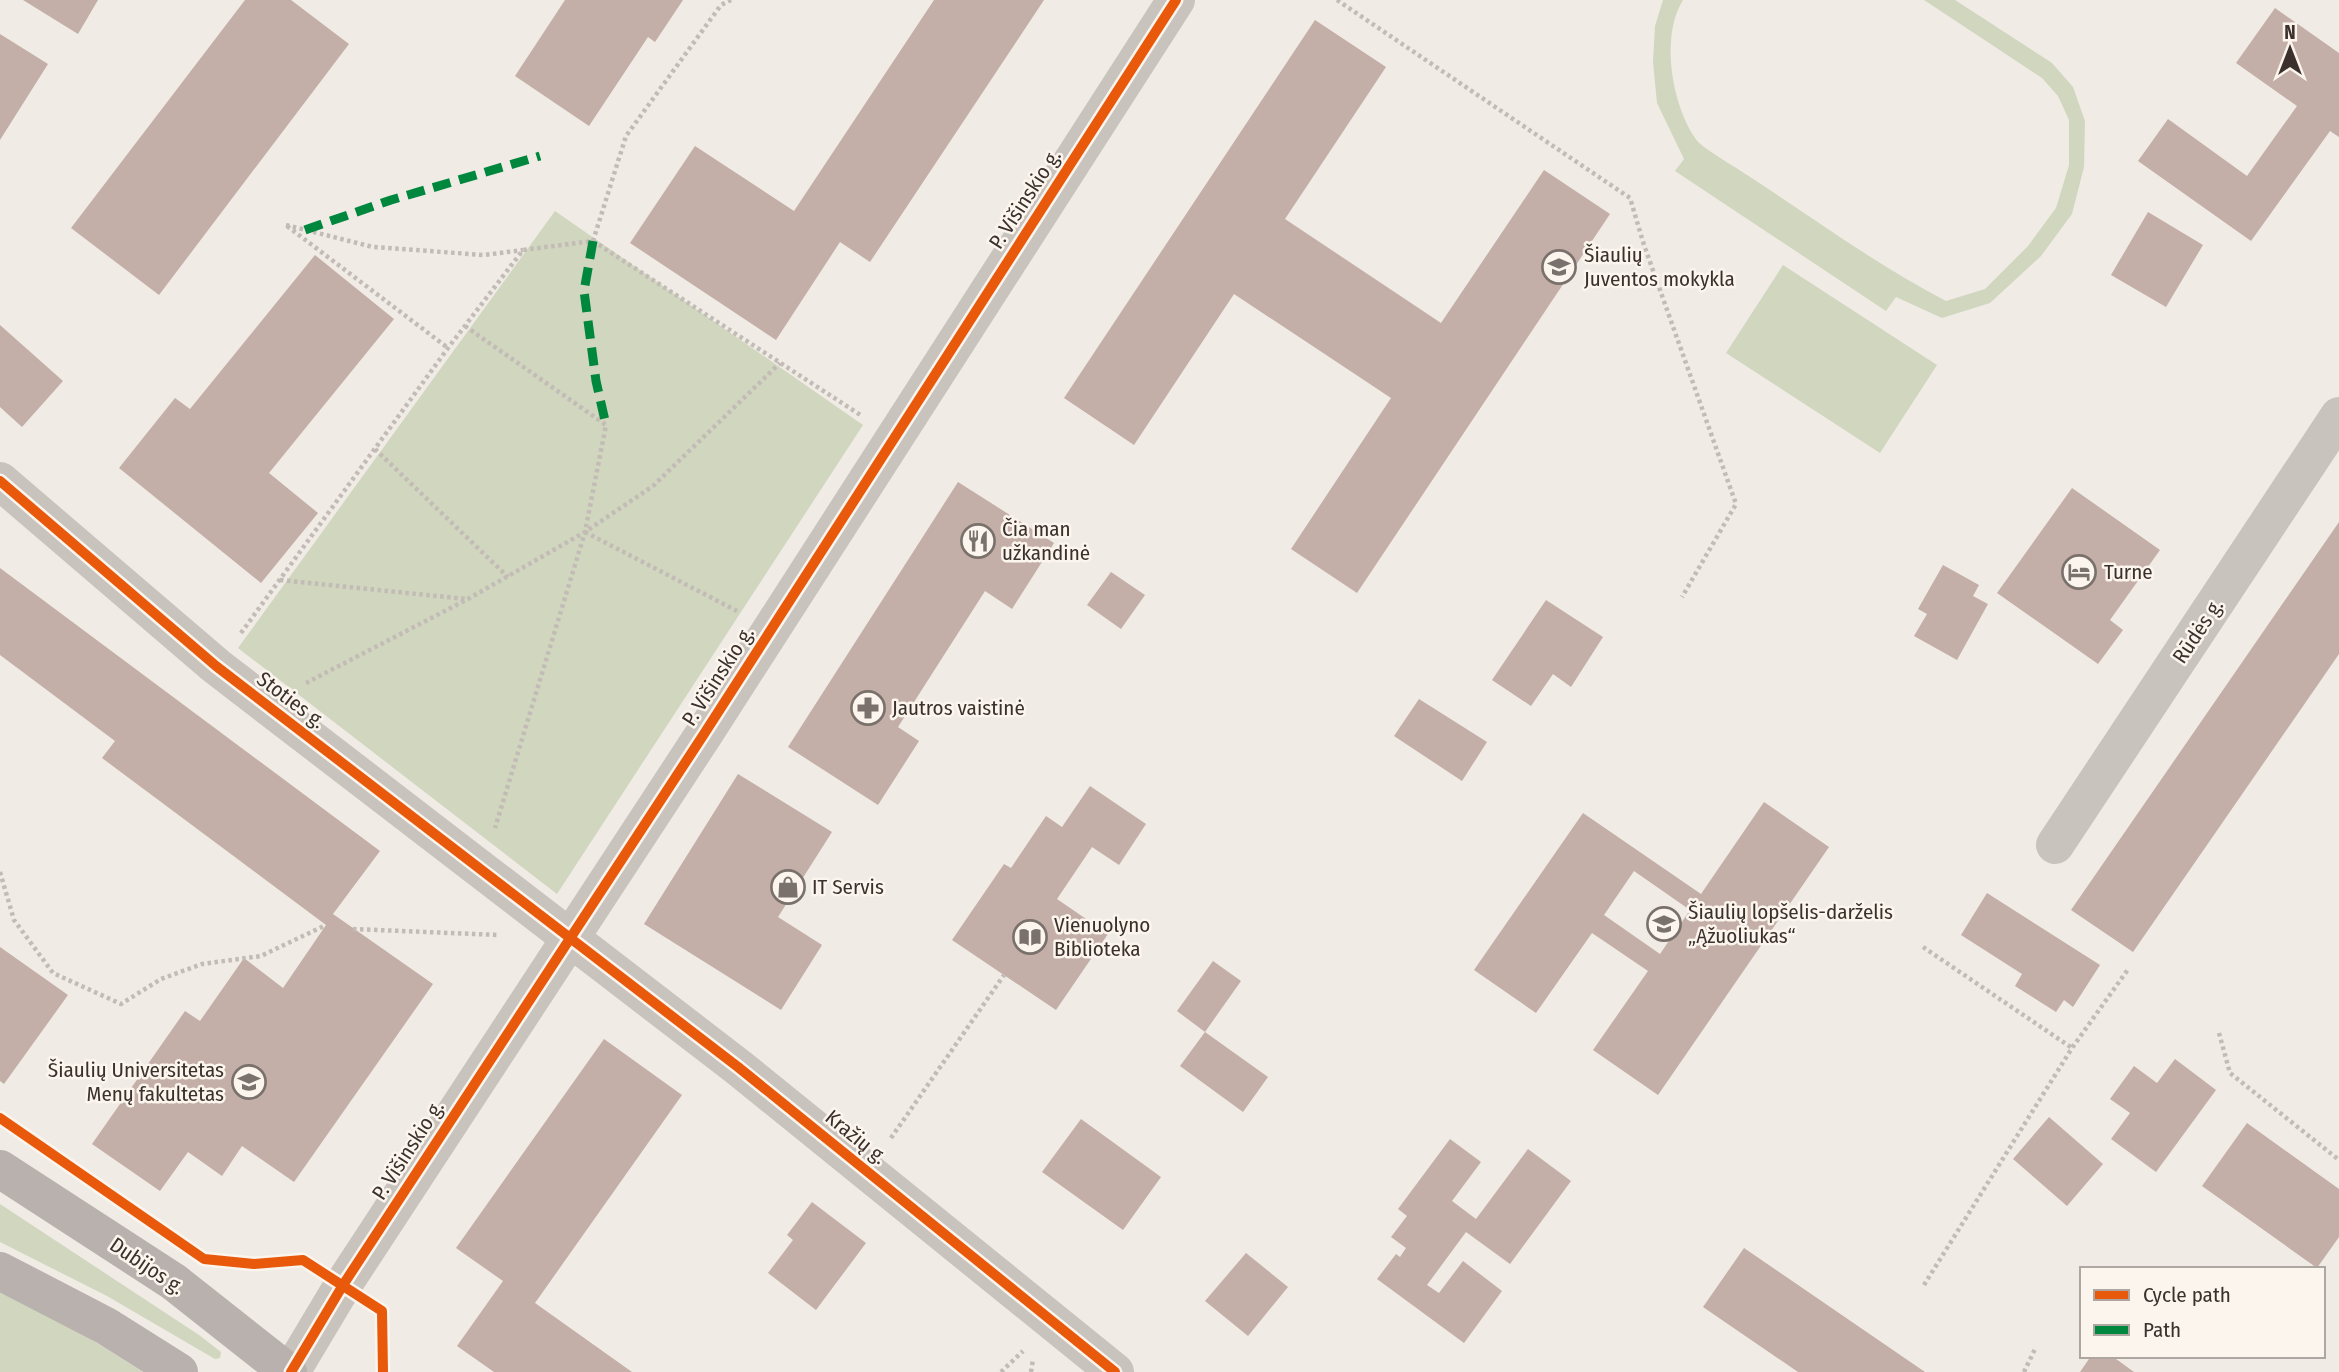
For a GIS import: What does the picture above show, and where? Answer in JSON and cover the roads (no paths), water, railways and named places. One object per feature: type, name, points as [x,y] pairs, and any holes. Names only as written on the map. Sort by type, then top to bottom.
[{"type":"main road","name":"Dubijos g.","points":[[0,1169],[174,1282],[290,1372]]},
{"type":"main road","points":[[0,1271],[106,1326],[178,1372]]},
{"type":"street","name":"P. Višinskio g.","points":[[290,1372],[343,1285],[771,629],[1176,0]]},
{"type":"street","name":"Rūdės g.","points":[[2055,845],[2339,416]]},
{"type":"street","name":"Stoties g.","points":[[0,481],[216,666],[570,937]]},
{"type":"street","name":"Kražių g.","points":[[570,937],[738,1067],[1115,1372]]},
{"type":"place","name":"Šiaulių Juventos mokykla","points":[[1559,267]]},
{"type":"place","name":"Čia man užkandinė","points":[[978,541]]},
{"type":"place","name":"Turne","points":[[2079,572]]},
{"type":"place","name":"Jautros vaistinė","points":[[868,708]]},
{"type":"place","name":"IT Servis","points":[[788,887]]},
{"type":"place","name":"Šiaulių lopšelis-darželis „Ąžuoliukas“","points":[[1664,924]]},
{"type":"place","name":"Vienuolyno Biblioteka","points":[[1030,937]]},
{"type":"place","name":"Šiaulių Universitetas Menų fakultetas","points":[[249,1082]]}]
